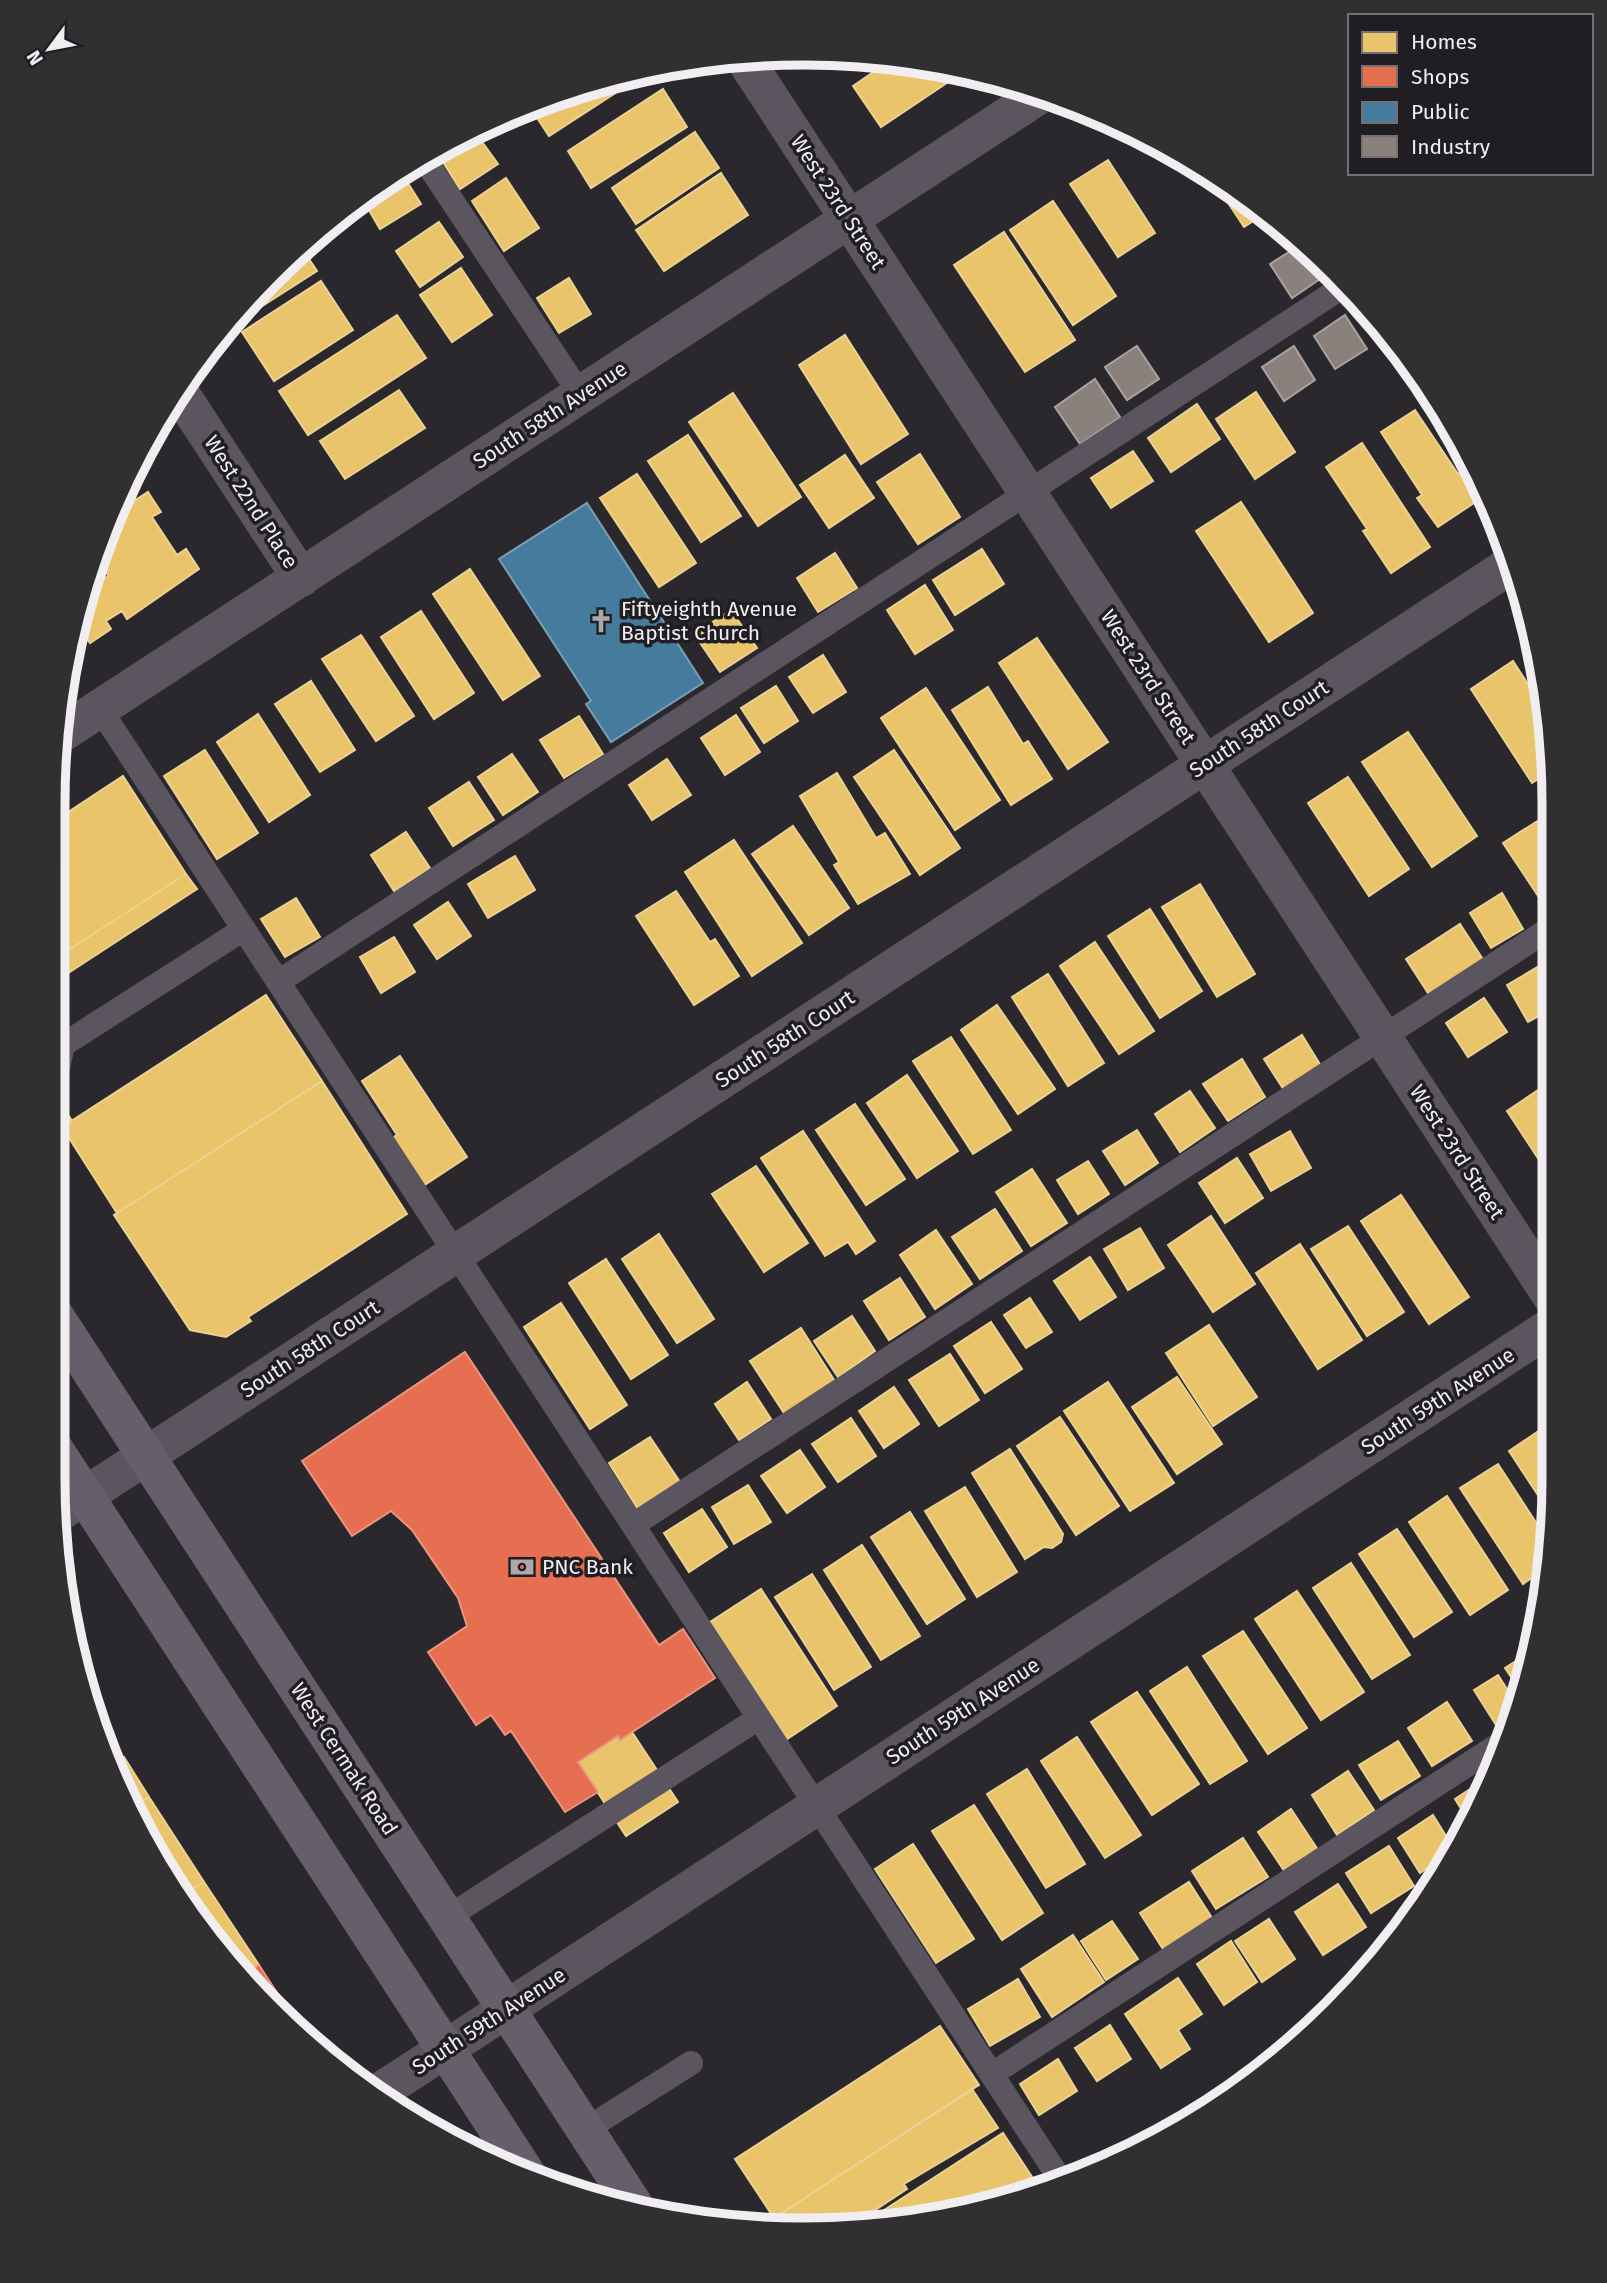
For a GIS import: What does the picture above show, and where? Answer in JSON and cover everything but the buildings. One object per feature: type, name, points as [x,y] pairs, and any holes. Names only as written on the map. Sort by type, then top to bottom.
[{"type":"main road","name":"West Cermak Road","points":[[65,1332],[629,2197]]},
{"type":"main road","points":[[65,1487],[71,1505],[445,2049],[518,2161]]},
{"type":"street","name":"West 23rd Street","points":[[750,67],[1542,1282]]},
{"type":"street","name":"South 58th Avenue","points":[[73,720],[301,578],[1031,101]]},
{"type":"street","name":"West 22nd Place","points":[[185,400],[301,578]]},
{"type":"street","name":"South 58th Court","points":[[71,1505],[1504,569]]},
{"type":"street","name":"South 59th Avenue","points":[[385,2088],[1542,1333]]},
{"type":"lane","points":[[429,167],[580,395]]},
{"type":"lane","points":[[278,982],[1336,291]]},
{"type":"lane","points":[[73,720],[244,929],[1056,2173]]},
{"type":"lane","points":[[65,1044],[244,929]]},
{"type":"lane","points":[[632,1525],[1542,934]]},
{"type":"lane","points":[[448,1917],[759,1718]]},
{"type":"lane","points":[[992,2074],[1491,1750]]},
{"type":"lane","points":[[585,2130],[691,2063]]},
{"type":"place","name":"Fiftyeighth Avenue Baptist Church","points":[[601,621]]},
{"type":"place","name":"PNC Bank","points":[[522,1567]]}]
